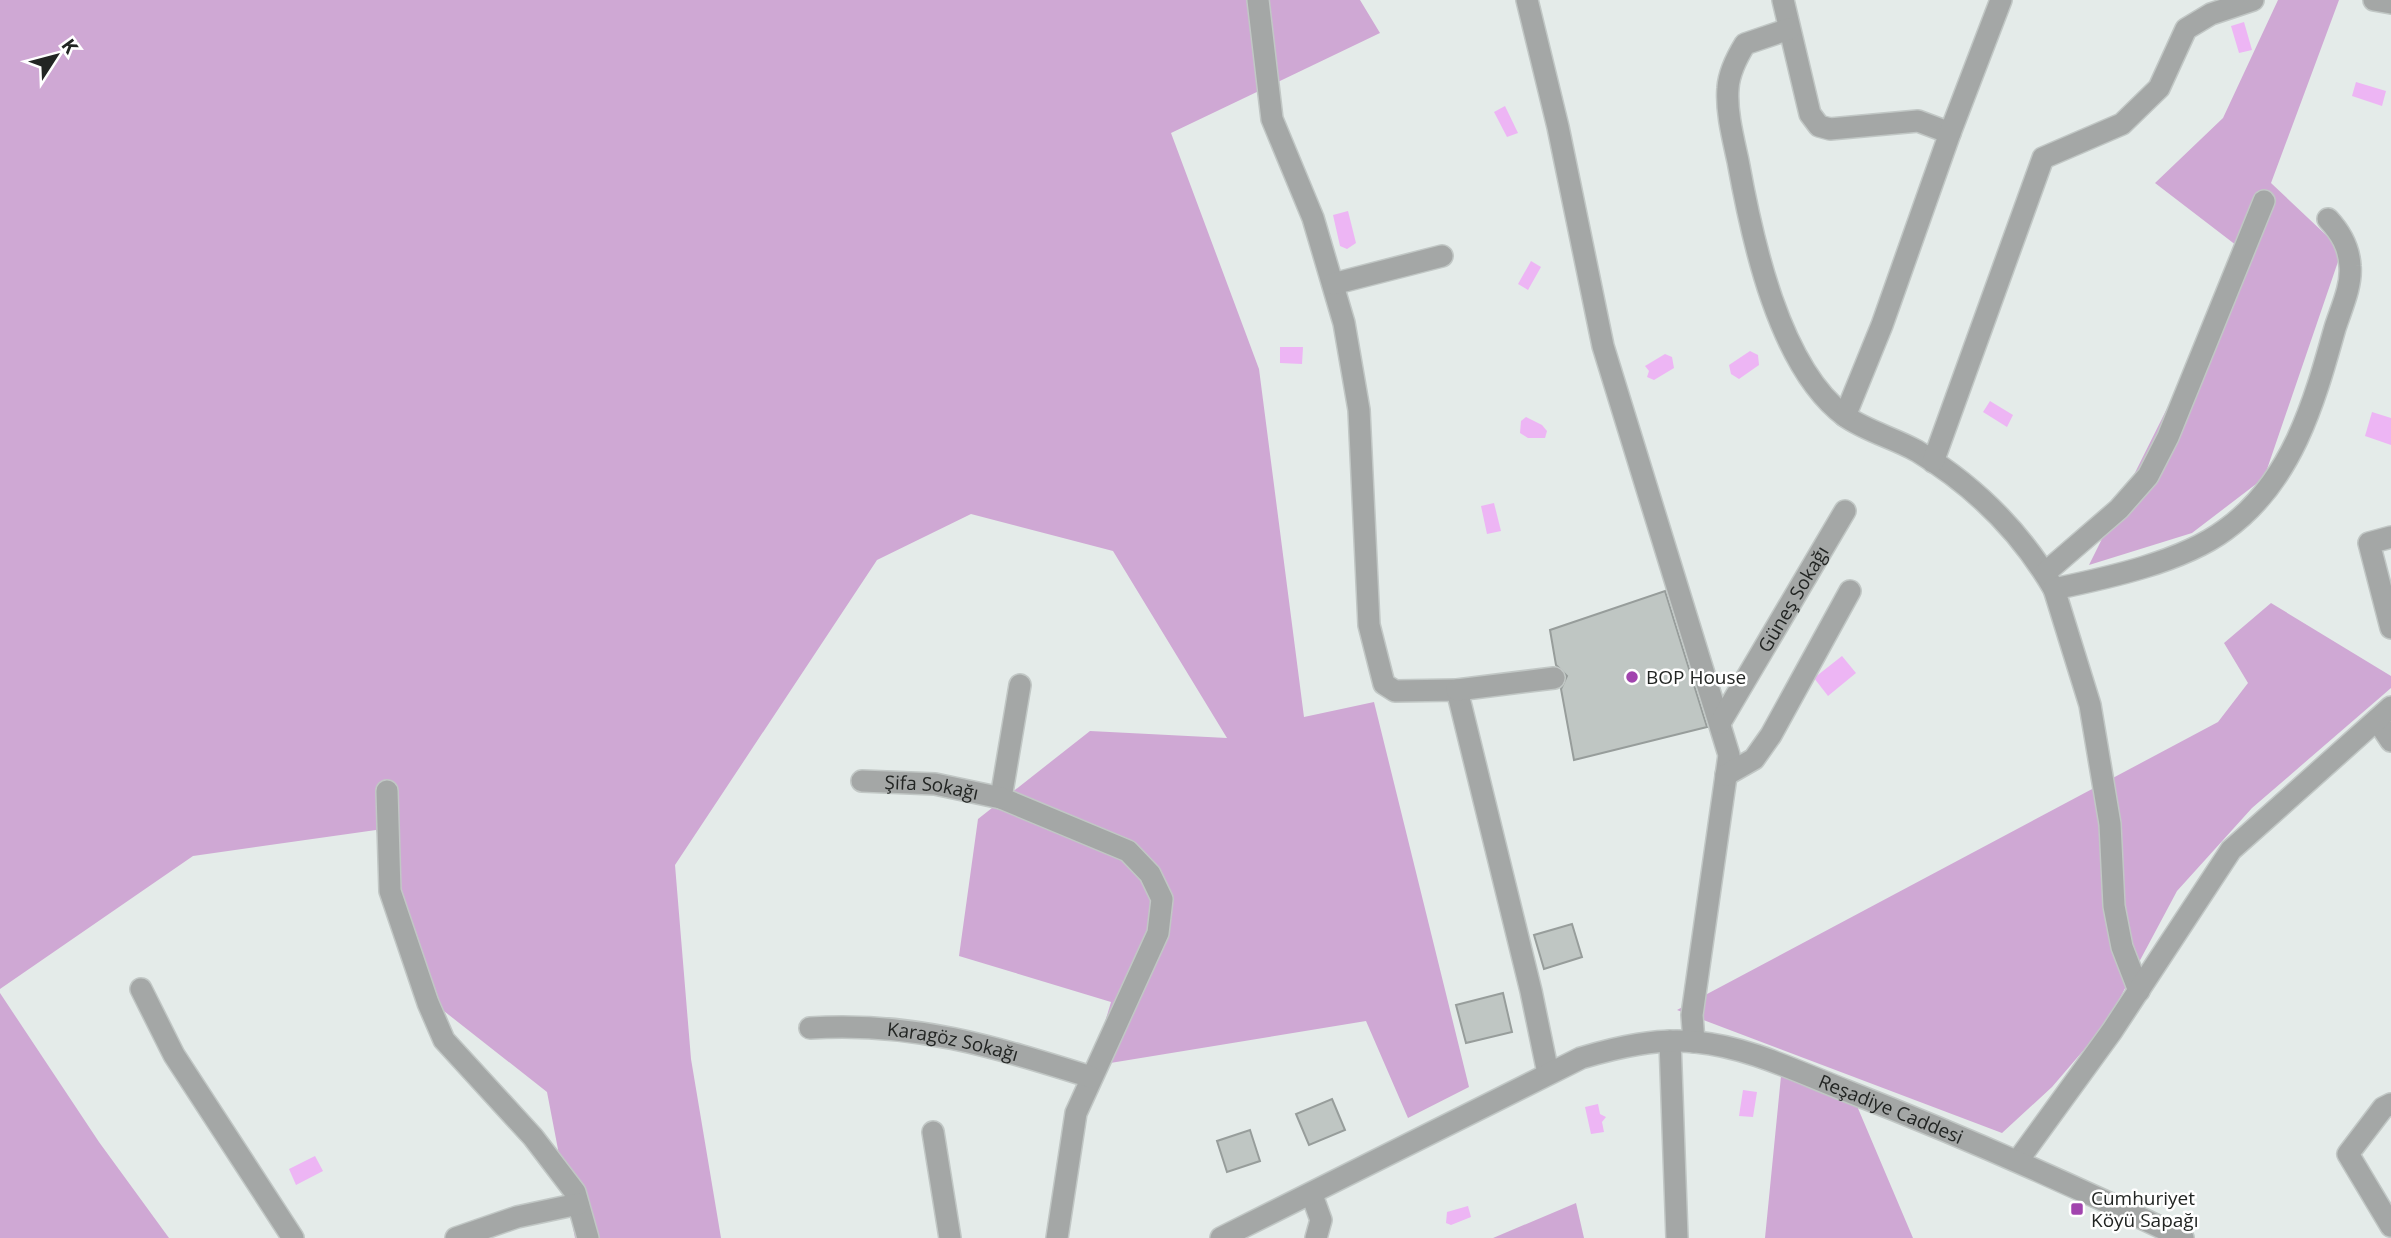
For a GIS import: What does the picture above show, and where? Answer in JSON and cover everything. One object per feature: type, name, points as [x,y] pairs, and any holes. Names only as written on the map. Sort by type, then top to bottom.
[{"type":"street","points":[[1258,0],[1272,119],[1313,218],[1344,323],[1359,410],[1369,625],[1380,676],[1384,684],[1395,691],[1457,690],[1554,678]]},
{"type":"street","points":[[1527,0],[1558,127],[1603,346],[1729,755],[1692,1015],[1693,1042]]},
{"type":"street","points":[[1783,0],[1810,114],[1819,125],[1830,129],[1918,121],[1950,133]]},
{"type":"street","points":[[1845,416],[1882,325],[1950,133],[2001,0]]},
{"type":"street","points":[[1933,463],[2043,158],[2122,124],[2159,88],[2186,29],[2211,14],[2253,0]]},
{"type":"street","points":[[2374,0],[2391,3]]},
{"type":"street","points":[[1788,29],[1745,44],[1734,61],[1727,87],[1731,128],[1748,218],[1774,307],[1801,364],[1845,416],[1933,463],[1980,496],[2031,550],[2050,581],[2090,705],[2110,824],[2114,906],[2122,947],[2139,991]]},
{"type":"street","points":[[2050,581],[2148,476],[2168,437],[2264,201]]},
{"type":"street","points":[[2050,581],[2089,581],[2203,544],[2242,516],[2274,481],[2289,459],[2306,422],[2350,279],[2348,251],[2338,230],[2328,219]]},
{"type":"street","points":[[1333,284],[1442,256]]},
{"type":"street","name":"Güneş Sokağı","points":[[1720,723],[1845,511]]},
{"type":"street","points":[[2391,537],[2369,543],[2391,628]]},
{"type":"street","points":[[1726,775],[1754,758],[1771,735],[1850,591]]},
{"type":"street","points":[[1001,798],[1020,685]]},
{"type":"street","points":[[1457,690],[1528,979],[1548,1073]]},
{"type":"street","points":[[2019,1160],[2139,991],[2231,850],[2384,713],[2391,741]]},
{"type":"street","name":"Şifa Sokağı","points":[[862,781],[935,784],[1001,798],[1128,851],[1150,874],[1162,899],[1158,933],[1076,1113],[1057,1238]]},
{"type":"street","points":[[387,791],[390,891],[428,1003],[444,1040],[533,1137],[575,1192],[588,1238]]},
{"type":"street","points":[[141,989],[174,1055],[293,1238]]},
{"type":"street","name":"Karagöz Sokağı","points":[[810,1028],[845,1026],[980,1042],[1091,1077]]},
{"type":"street","points":[[1670,1041],[1677,1238]]},
{"type":"street","name":"Reşadiye Caddesi","points":[[1221,1238],[1312,1195],[1548,1073],[1613,1049],[1670,1041],[1693,1042],[1743,1051],[2019,1160],[2183,1238]]},
{"type":"street","points":[[2391,1104],[2383,1108],[2348,1154],[2391,1226]]},
{"type":"street","points":[[933,1132],[950,1238]]},
{"type":"street","points":[[1312,1195],[1321,1220],[1316,1238]]},
{"type":"street","points":[[456,1238],[517,1217],[578,1204]]},
{"type":"shaded area","points":[[0,0],[1360,0],[1380,33],[1171,133],[1259,369],[1304,717],[1374,702],[1469,1087],[1408,1118],[1366,1021],[1092,1066],[1111,1002],[959,956],[978,819],[1090,731],[1227,738],[1113,551],[971,514],[877,560],[675,865],[691,1059],[721,1238],[575,1238],[547,1092],[435,1004],[376,830],[193,856],[0,989]]},
{"type":"shaded area","points":[[2278,0],[2339,0],[2271,183],[2342,250],[2264,478],[2192,533],[2089,565],[2245,252],[2155,183],[2223,118]]},
{"type":"shaded area","points":[[2244,22],[2252,50],[2239,53],[2231,26]]},
{"type":"shaded area","points":[[2356,82],[2386,91],[2382,106],[2352,96]]},
{"type":"shaded area","points":[[1505,106],[1518,133],[1507,137],[1494,112]]},
{"type":"shaded area","points":[[1348,211],[1356,243],[1347,249],[1340,246],[1333,215]]},
{"type":"shaded area","points":[[1531,261],[1541,267],[1528,290],[1518,284]]},
{"type":"shaded area","points":[[1280,347],[1303,347],[1302,364],[1280,363]]},
{"type":"shaded area","points":[[1750,351],[1758,355],[1759,365],[1739,379],[1731,374],[1729,365]]},
{"type":"shaded area","points":[[1665,354],[1672,357],[1674,368],[1654,380],[1647,377],[1649,371],[1645,366]]},
{"type":"shaded area","points":[[1990,401],[2013,415],[2007,427],[1983,412]]},
{"type":"shaded area","points":[[2372,412],[2391,418],[2391,445],[2365,436]]},
{"type":"shaded area","points":[[1526,417],[1542,425],[1547,431],[1545,438],[1528,438],[1520,433],[1521,421]]},
{"type":"shaded area","points":[[1494,503],[1501,531],[1487,534],[1481,506]]},
{"type":"shaded area","points":[[2271,603],[2391,676],[2391,688],[2252,808],[2177,891],[2106,1024],[2052,1087],[2002,1133],[1677,1010],[2218,722],[2248,683],[2224,643]]},
{"type":"shaded area","points":[[1842,656],[1856,673],[1828,696],[1814,678]]},
{"type":"shaded area","points":[[0,993],[99,1142],[169,1238],[0,1238]]},
{"type":"shaded area","points":[[1782,1066],[1857,1106],[1913,1238],[1765,1238]]},
{"type":"shaded area","points":[[1743,1090],[1757,1092],[1753,1117],[1739,1116]]},
{"type":"shaded area","points":[[1598,1104],[1600,1114],[1606,1117],[1602,1122],[1604,1132],[1591,1134],[1585,1107]]},
{"type":"shaded area","points":[[315,1156],[323,1171],[296,1185],[289,1169]]},
{"type":"shaded area","points":[[1576,1203],[1584,1238],[1493,1238]]},
{"type":"shaded area","points":[[1468,1206],[1471,1217],[1451,1225],[1446,1223],[1447,1212]]},
{"type":"building","name":"BOP House","points":[[1665,591],[1707,727],[1574,760],[1561,689],[1567,676],[1556,665],[1550,630]]},
{"type":"building","points":[[1572,924],[1582,957],[1544,969],[1534,935]]},
{"type":"building","points":[[1503,993],[1512,1032],[1466,1043],[1456,1005]]},
{"type":"building","points":[[1332,1099],[1345,1130],[1309,1145],[1296,1114]]},
{"type":"building","points":[[1250,1130],[1260,1161],[1227,1172],[1217,1141]]},
{"type":"place","name":"BOP House","points":[[1632,677]]},
{"type":"place","name":"Cumhuriyet Köyü Sapağı","points":[[2077,1209]]}]
